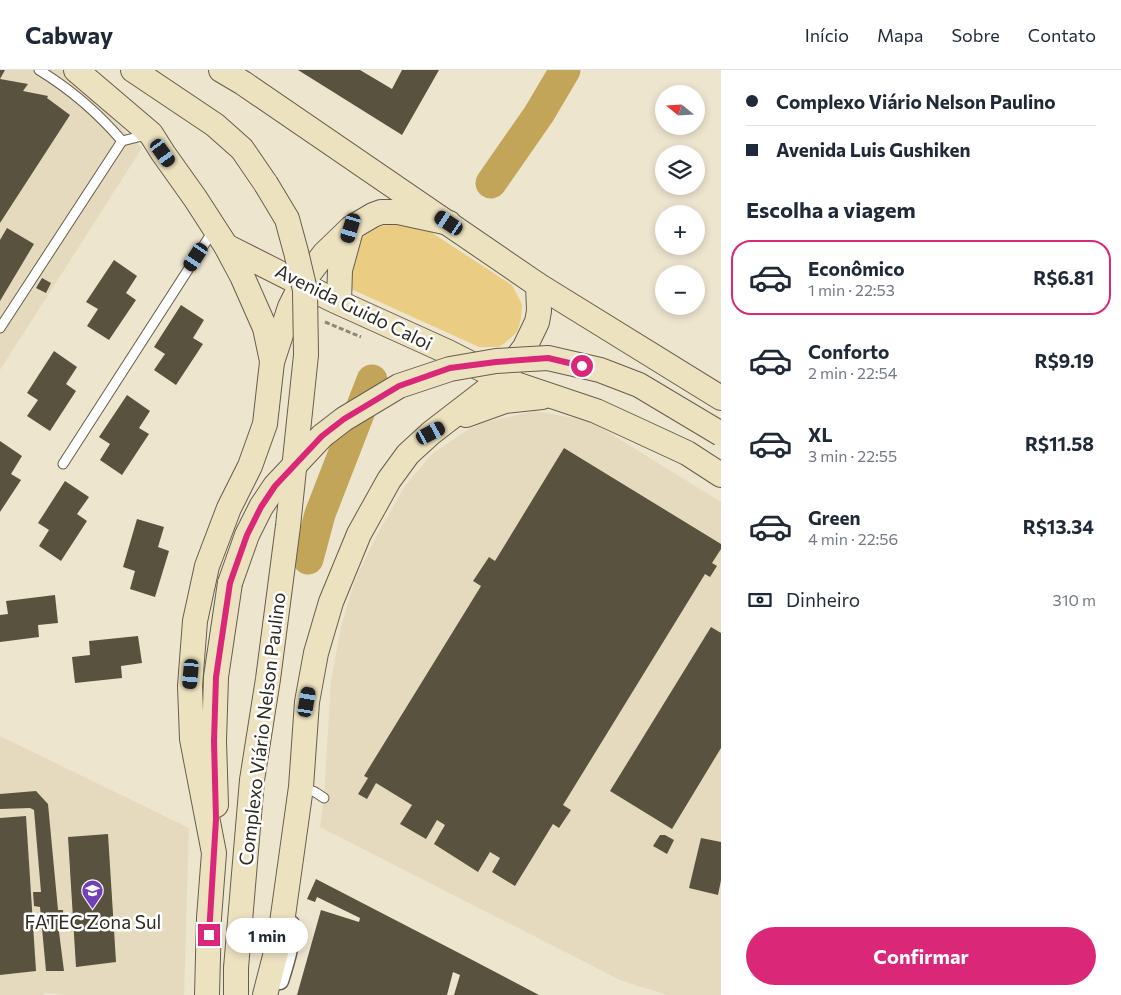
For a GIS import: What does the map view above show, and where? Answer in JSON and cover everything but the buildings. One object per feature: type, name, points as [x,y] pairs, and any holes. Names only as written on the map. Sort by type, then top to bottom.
[{"type":"main road","name":"Avenida Guido Caloi","points":[[76,70],[151,134],[220,237],[338,302],[448,352],[501,379],[596,411],[687,453],[721,475]]},
{"type":"main road","name":"Complexo Viário Nelson Paulino","points":[[133,70],[215,125],[242,149],[266,184],[287,220],[305,290],[306,355],[300,422],[268,679],[252,780],[236,968],[236,995]]},
{"type":"main road","points":[[221,70],[538,285],[721,398]]},
{"type":"main road","points":[[207,995],[209,918],[214,853],[192,739],[190,686],[195,621],[207,566],[229,508],[250,466],[265,424],[272,362],[290,307],[302,283],[324,254],[351,228],[373,215],[388,211],[449,223]]},
{"type":"main road","points":[[338,302],[340,270],[351,228]]},
{"type":"main road","points":[[220,237],[257,308],[265,328],[272,362]]},
{"type":"main road","points":[[265,995],[280,937],[301,787],[307,702],[316,653],[331,602],[359,534],[389,480],[408,454],[431,433],[501,379],[525,347],[535,328],[539,311],[538,285]]},
{"type":"main road","name":"Complexo Viário Nelson Paulino","points":[[214,853],[216,819],[214,741],[216,677],[230,583],[247,535],[261,507],[275,486],[322,436],[344,419],[399,386],[450,368],[548,358],[600,370],[639,385],[721,434]]},
{"type":"main road","points":[[431,433],[464,415],[505,401],[550,396]]},
{"type":"street","points":[[276,995],[292,937],[291,922],[285,902]]},
{"type":"lane","points":[[39,70],[54,79],[105,120],[122,141]]},
{"type":"lane","points":[[0,328],[122,141],[151,134]]},
{"type":"lane","points":[[63,464],[220,237]]},
{"type":"lane","points":[[301,787],[315,792],[324,798]]},
{"type":"shaded area","points":[[0,70],[63,70],[142,148],[0,370]]},
{"type":"shaded area","points":[[393,223],[423,227],[512,285],[522,304],[521,319],[517,332],[499,347],[479,347],[351,289],[348,259],[361,238],[376,228]]},
{"type":"shaded area","points":[[535,411],[590,421],[721,502],[721,995],[668,995],[622,981],[320,827],[324,798],[331,681],[341,627],[355,580],[378,533],[405,486],[432,454],[466,431],[482,423]]},
{"type":"shaded area","name":"FATEC Zona Sul","points":[[0,736],[189,828],[184,995],[65,995],[45,993],[43,995],[0,995]]},
{"type":"waterway","points":[[491,183],[539,114],[565,70]]},
{"type":"waterway","points":[[308,559],[320,514],[372,380]]},
{"type":"place","name":"FATEC Zona Sul","points":[[93,910]]},
{"type":"route","points":[[209,935],[216,819],[214,741],[216,677],[230,583],[247,535],[261,507],[275,486],[322,436],[344,419],[399,386],[450,368],[496,362],[548,358],[582,366]]}]
